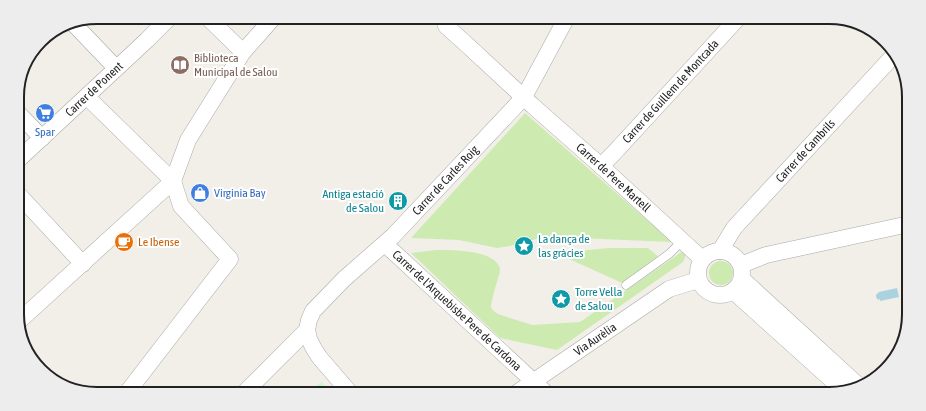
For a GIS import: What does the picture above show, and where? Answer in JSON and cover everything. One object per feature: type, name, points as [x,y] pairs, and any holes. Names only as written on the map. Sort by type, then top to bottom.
[{"type":"street","name":"Carrer de Ponent","points":[[24,154],[148,40],[163,24]]},
{"type":"street","points":[[213,24],[243,52]]},
{"type":"street","points":[[24,316],[173,182],[188,140],[243,52],[268,24]]},
{"type":"street","name":"Carrer de Pere Martell","points":[[448,24],[524,98],[601,166],[702,259]]},
{"type":"street","name":"Carrer de Carles Roig","points":[[307,330],[313,311],[344,279],[385,244],[524,98],[564,24]]},
{"type":"street","name":"Carrer de Guillem de Montcada","points":[[601,166],[733,24]]},
{"type":"street","points":[[76,27],[116,68]]},
{"type":"street","name":"Carrer de Cambrils","points":[[720,251],[734,228],[891,58]]},
{"type":"street","points":[[86,97],[173,182],[181,206],[230,259],[131,387]]},
{"type":"street","points":[[24,119],[42,138]]},
{"type":"street","points":[[24,200],[83,264]]},
{"type":"street","points":[[841,386],[739,278],[738,259],[733,254],[720,251],[713,252],[707,254],[699,265],[697,272],[698,280],[701,286],[706,291],[713,294],[720,296],[727,295],[739,278],[766,255],[902,226]]},
{"type":"street","name":"Carrer de l'Arquebisbe Pere de Cardona","points":[[385,244],[539,387]]},
{"type":"street","points":[[739,278],[855,382]]},
{"type":"street","name":"Via Aurèlia","points":[[525,387],[669,289],[698,280]]},
{"type":"street","points":[[307,330],[309,339],[314,349],[345,387]]},
{"type":"street","points":[[250,387],[307,330]]},
{"type":"lane","points":[[626,285],[684,242]]},
{"type":"green space","points":[[525,113],[672,242],[553,237],[536,239],[497,248],[459,240],[411,238]]},
{"type":"green space","points":[[609,248],[648,248],[660,258],[622,283],[556,253]]},
{"type":"green space","points":[[436,250],[477,253],[492,259],[499,265],[500,272],[491,308],[498,314],[532,325],[580,322],[683,251],[686,255],[683,262],[557,350],[500,338],[411,253]]},
{"type":"green space","points":[[721,261],[730,264],[733,273],[730,282],[721,285],[712,282],[709,273],[712,264]]},
{"type":"green space","points":[[322,382],[326,387],[314,387]]},
{"type":"water","points":[[897,288],[899,297],[880,301],[880,299],[878,300],[876,297],[879,292]]},
{"type":"place","name":"Biblioteca Municipal de Salou","points":[[180,65]]},
{"type":"place","name":"Spar","points":[[45,113]]},
{"type":"place","name":"Virginia Bay","points":[[200,193]]},
{"type":"place","name":"Antiga estació de Salou","points":[[398,201]]},
{"type":"place","name":"Le Ibense","points":[[124,242]]},
{"type":"place","name":"La dança de las gràcies","points":[[524,246]]},
{"type":"place","name":"Torre Vella de Salou","points":[[561,299]]}]
